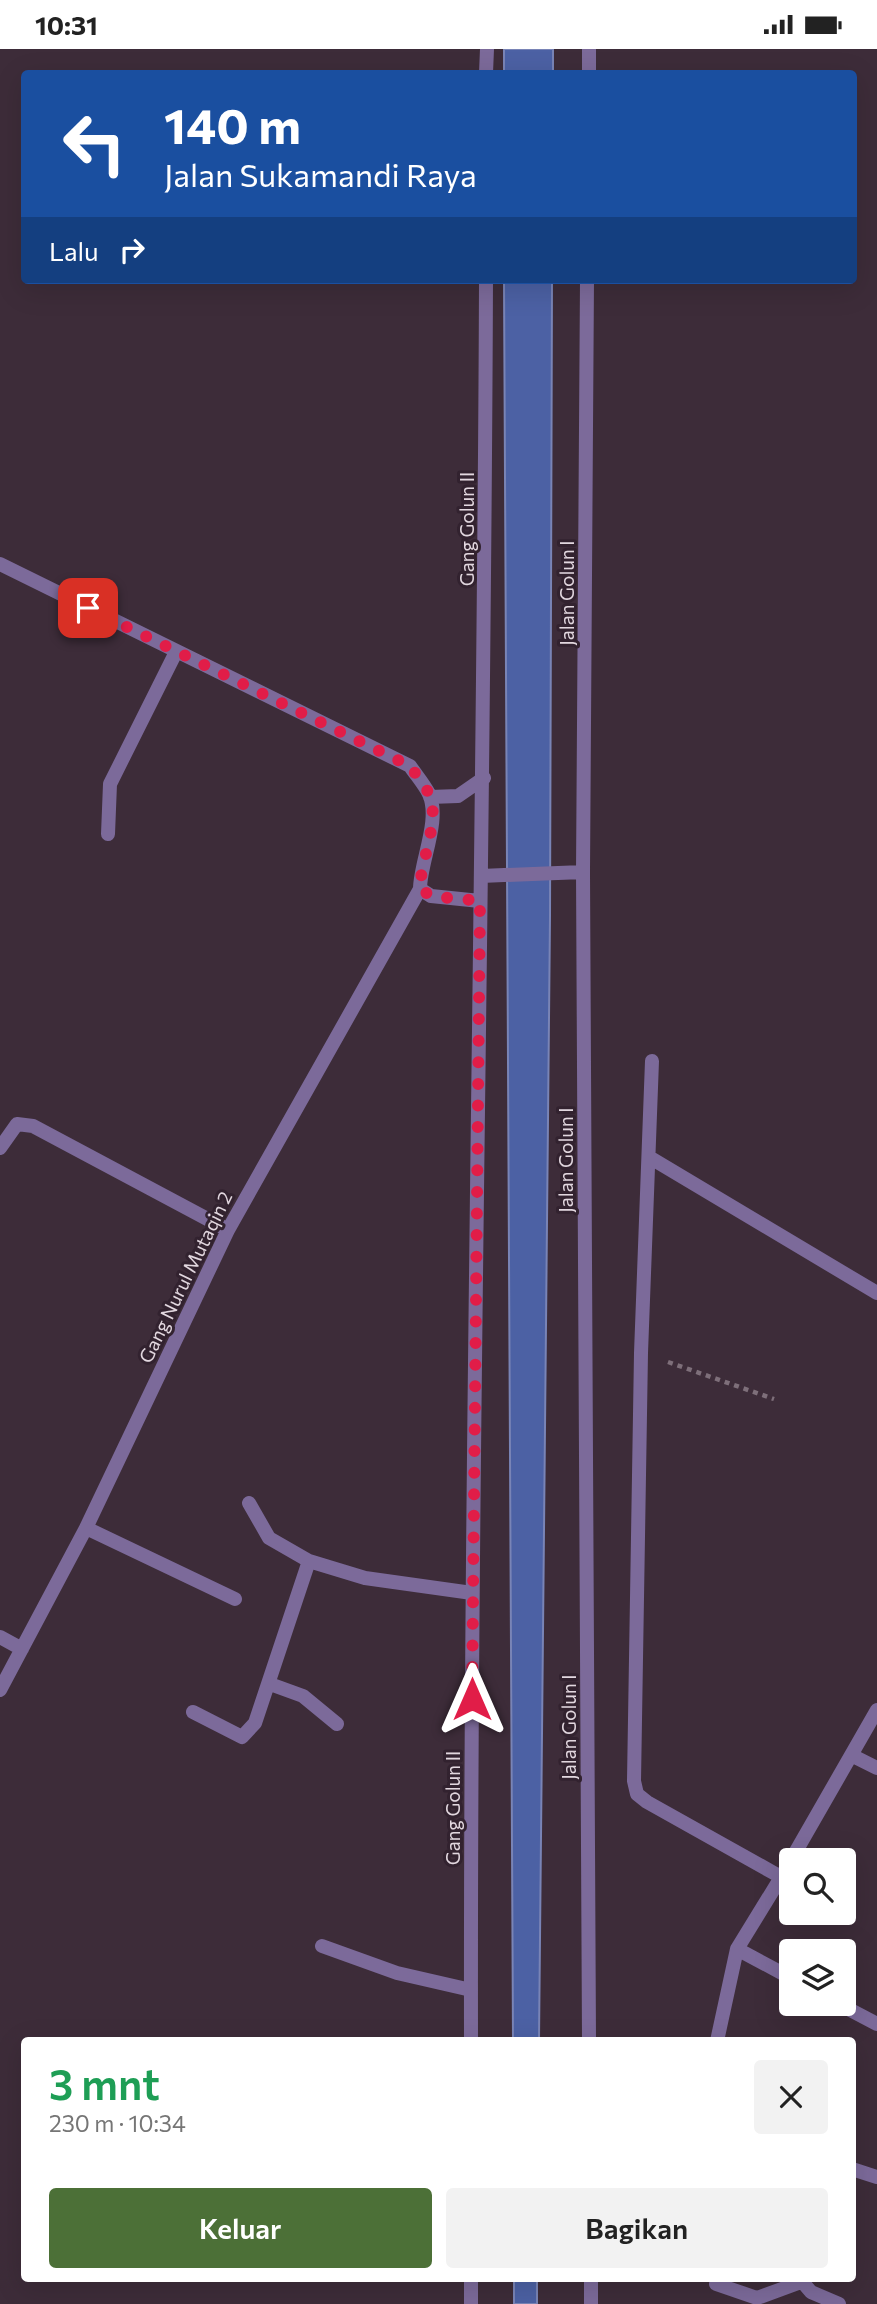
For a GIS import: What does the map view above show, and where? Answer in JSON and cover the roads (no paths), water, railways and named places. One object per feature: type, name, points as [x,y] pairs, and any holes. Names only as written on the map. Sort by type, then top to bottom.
[{"type":"street","points":[[486,49],[486,70]]},
{"type":"street","points":[[589,49],[589,70]]},
{"type":"street","name":"Gang Golun II","points":[[471,2037],[472,1593],[480,901],[484,778],[486,284]]},
{"type":"street","name":"Jalan Golun I","points":[[587,284],[576,871],[589,2037]]},
{"type":"street","points":[[0,564],[410,766],[430,797],[431,835],[420,875],[420,889],[431,896],[480,901]]},
{"type":"street","points":[[107,834],[110,784],[176,652]]},
{"type":"street","points":[[430,797],[458,796],[484,778]]},
{"type":"street","points":[[481,876],[576,871]]},
{"type":"street","name":"Gang Nurul Mutaqin 2","points":[[0,1691],[86,1528],[228,1230],[420,889]]},
{"type":"street","points":[[652,1061],[641,1353],[634,1781],[637,1794],[779,1876]]},
{"type":"street","points":[[0,1148],[17,1123],[33,1126],[228,1230]]},
{"type":"street","points":[[649,1157],[877,1293]]},
{"type":"street","points":[[250,1503],[269,1538],[309,1561],[365,1578],[472,1593]]},
{"type":"street","points":[[86,1528],[235,1599]]},
{"type":"street","points":[[193,1712],[242,1737],[255,1723],[309,1561]]},
{"type":"street","points":[[0,1637],[22,1649]]},
{"type":"street","points":[[270,1684],[303,1696],[337,1724]]},
{"type":"street","points":[[798,1848],[877,1710]]},
{"type":"street","points":[[853,1756],[877,1768]]},
{"type":"street","points":[[718,2037],[737,1949],[779,1880]]},
{"type":"street","points":[[321,1946],[397,1972],[471,1990]]},
{"type":"street","points":[[737,1949],[779,1972]]},
{"type":"street","points":[[856,2013],[877,2024]]},
{"type":"street","points":[[856,2170],[877,2177]]},
{"type":"street","points":[[471,2282],[471,2304]]},
{"type":"street","points":[[591,2282],[591,2304]]},
{"type":"street","points":[[716,2284],[757,2298],[796,2282]]},
{"type":"street","points":[[803,2282],[811,2291],[839,2304]]},
{"type":"water","points":[[504,49],[553,49],[553,70],[504,70]]},
{"type":"water","points":[[504,284],[552,284],[550,916],[539,2037],[513,2037]]},
{"type":"water","points":[[514,2282],[537,2282],[537,2304],[514,2304]]}]
